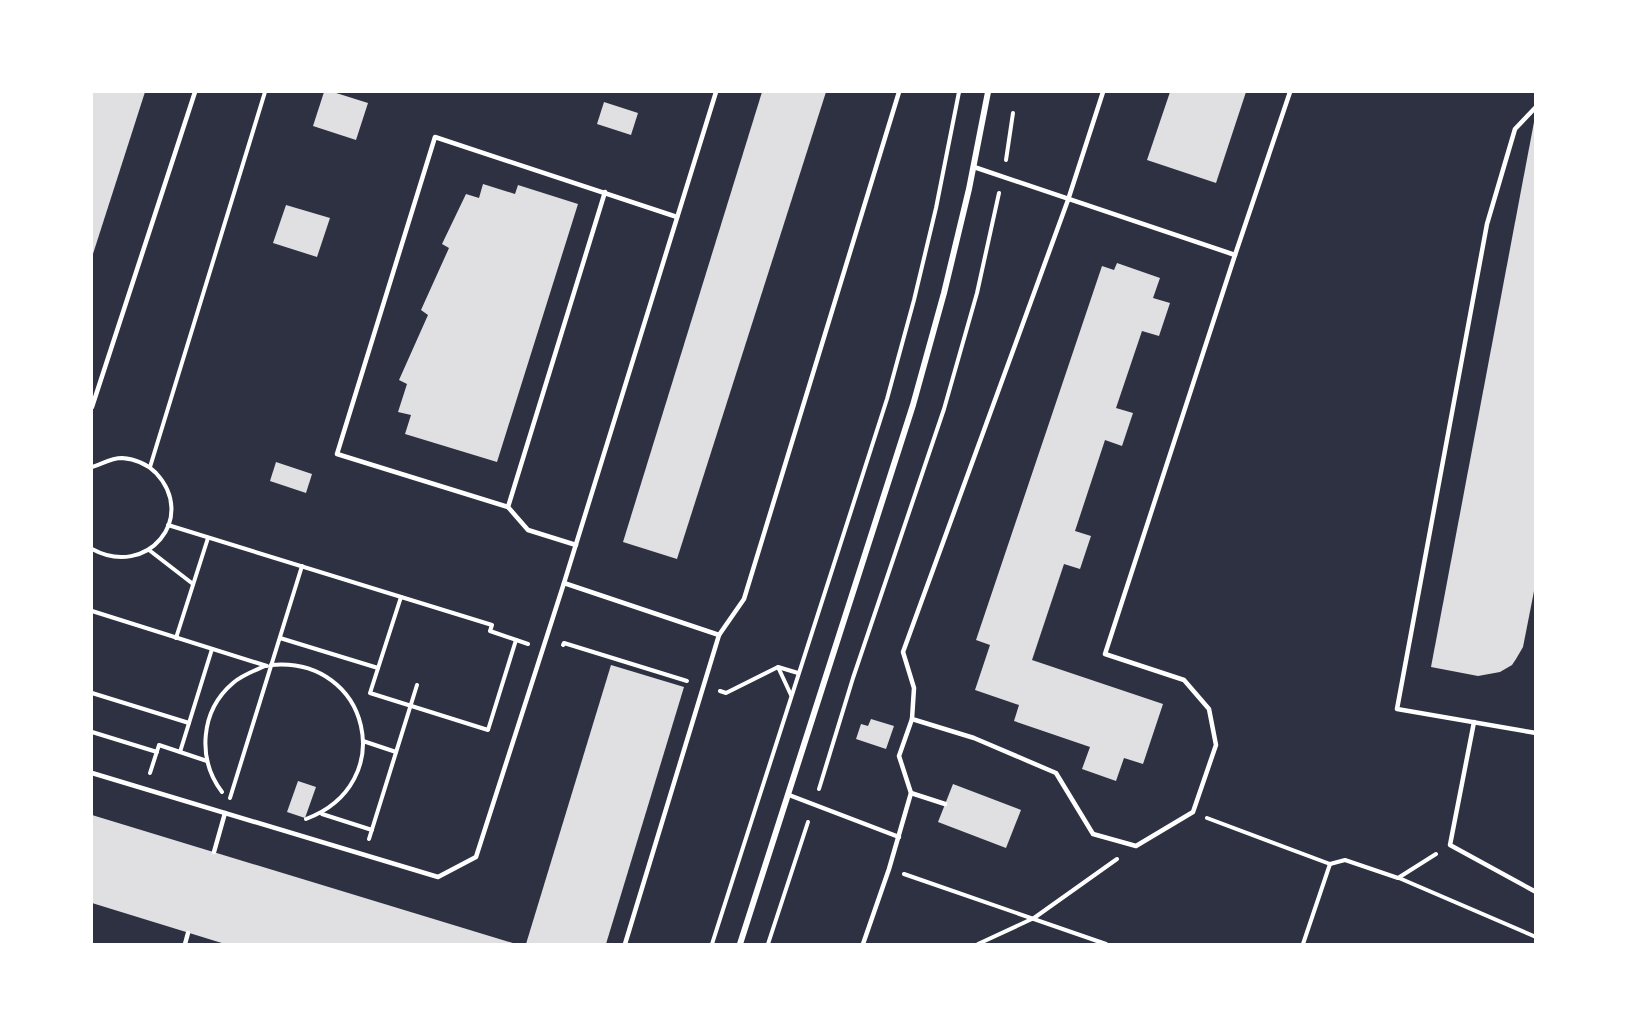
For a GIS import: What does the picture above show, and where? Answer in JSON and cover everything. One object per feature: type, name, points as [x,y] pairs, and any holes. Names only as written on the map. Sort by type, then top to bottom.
[{"type":"street","points":[[740,945],[914,405],[974,167],[988,92]]},
{"type":"lane","points":[[92,407],[195,92]]},
{"type":"lane","points":[[92,773],[438,877],[476,857],[564,583],[716,92]]},
{"type":"lane","points":[[625,945],[719,635],[744,599],[899,92]]},
{"type":"lane","points":[[863,945],[889,869],[911,793],[899,756],[912,719],[914,688],[903,652],[1068,201],[1103,92]]},
{"type":"lane","points":[[912,719],[974,738],[1056,773],[1093,834],[1136,846],[1192,812],[1216,745],[1209,709],[1184,680],[1106,654],[1234,255],[1290,92]]},
{"type":"lane","points":[[1536,107],[1515,129],[1487,224],[1397,710],[1536,733]]},
{"type":"lane","points":[[576,544],[528,530],[508,507],[337,454],[428,159],[435,137],[677,217]]},
{"type":"lane","points":[[974,167],[1068,201],[1234,255]]},
{"type":"lane","points":[[508,507],[605,192]]},
{"type":"lane","points":[[564,583],[719,635]]},
{"type":"lane","points":[[1474,722],[1450,845],[1536,892]]},
{"type":"lane","points":[[911,793],[945,804]]},
{"type":"lane","points":[[789,795],[899,837]]},
{"type":"lane","points":[[213,852],[225,813]]},
{"type":"lane","points":[[185,945],[188,933]]},
{"type":"path","points":[[150,467],[265,92]]},
{"type":"path","points":[[712,945],[896,366],[936,208],[959,92]]},
{"type":"path","points":[[768,945],[853,678],[944,409],[977,293],[1003,177],[1013,113]]},
{"type":"path","points":[[92,467],[107,460],[123,458],[138,461],[150,467],[162,480],[169,495],[171,510],[168,525],[160,539],[149,550],[135,556],[119,558],[104,556],[92,549]]},
{"type":"path","points":[[168,525],[492,625],[490,631],[543,649],[561,654],[564,643],[726,693],[778,667],[798,673]]},
{"type":"path","points":[[176,638],[208,538]]},
{"type":"path","points":[[149,550],[193,584]]},
{"type":"path","points":[[302,567],[269,666],[229,802],[210,771],[205,733],[210,715],[219,698],[232,684],[248,673],[269,666],[285,664],[303,666],[322,673],[337,684],[350,698],[359,715],[363,753],[358,772],[350,788],[337,803],[321,814],[303,820]]},
{"type":"path","points":[[401,597],[370,693],[488,730],[516,640]]},
{"type":"path","points":[[92,611],[269,666]]},
{"type":"path","points":[[280,638],[378,668]]},
{"type":"path","points":[[180,752],[212,649]]},
{"type":"path","points":[[778,667],[791,694]]},
{"type":"path","points":[[364,855],[417,685]]},
{"type":"path","points":[[92,693],[189,723]]},
{"type":"path","points":[[92,732],[157,752]]},
{"type":"path","points":[[363,741],[396,752]]},
{"type":"path","points":[[145,789],[159,745],[207,761]]},
{"type":"path","points":[[1192,812],[1330,864],[1345,860],[1398,878],[1536,936]]},
{"type":"path","points":[[321,814],[372,830]]},
{"type":"path","points":[[1398,878],[1450,845]]},
{"type":"path","points":[[978,945],[1034,918],[1136,846]]},
{"type":"path","points":[[1303,945],[1330,864]]},
{"type":"path","points":[[889,869],[1106,945]]},
{"type":"building","points":[[92,92],[145,92],[92,257]]},
{"type":"building","points":[[324,92],[333,92],[368,103],[356,140],[313,126]]},
{"type":"building","points":[[762,92],[826,92],[677,559],[623,542]]},
{"type":"building","points":[[1170,92],[1246,92],[1216,183],[1147,160]]},
{"type":"building","points":[[604,102],[638,113],[631,135],[597,124]]},
{"type":"building","points":[[1534,122],[1536,581],[1523,647],[1516,659],[1512,665],[1500,672],[1478,676],[1431,667]]},
{"type":"building","points":[[483,184],[515,194],[518,185],[578,204],[497,462],[405,434],[411,415],[398,412],[407,384],[399,380],[428,315],[421,310],[449,248],[442,244],[466,194],[479,198]]},
{"type":"building","points":[[286,205],[330,218],[317,257],[273,243]]},
{"type":"building","points":[[1117,263],[1160,278],[1153,298],[1170,303],[1159,336],[1142,331],[1116,408],[1133,413],[1122,446],[1105,440],[1075,531],[1091,536],[1080,569],[1064,564],[1032,660],[1163,704],[1143,764],[1124,758],[1116,781],[1082,769],[1090,747],[1014,721],[1019,705],[975,690],[990,645],[976,640],[1102,266],[1114,270]]},
{"type":"building","points":[[276,462],[312,474],[306,493],[270,481]]},
{"type":"building","points":[[611,665],[684,687],[606,944],[526,944]]},
{"type":"building","points":[[871,719],[894,726],[886,749],[856,739],[861,724],[868,726]]},
{"type":"building","points":[[298,781],[316,787],[305,818],[287,812]]},
{"type":"building","points":[[953,784],[1021,810],[1006,848],[938,822]]},
{"type":"building","points":[[92,815],[516,944],[225,944],[92,903]]}]
